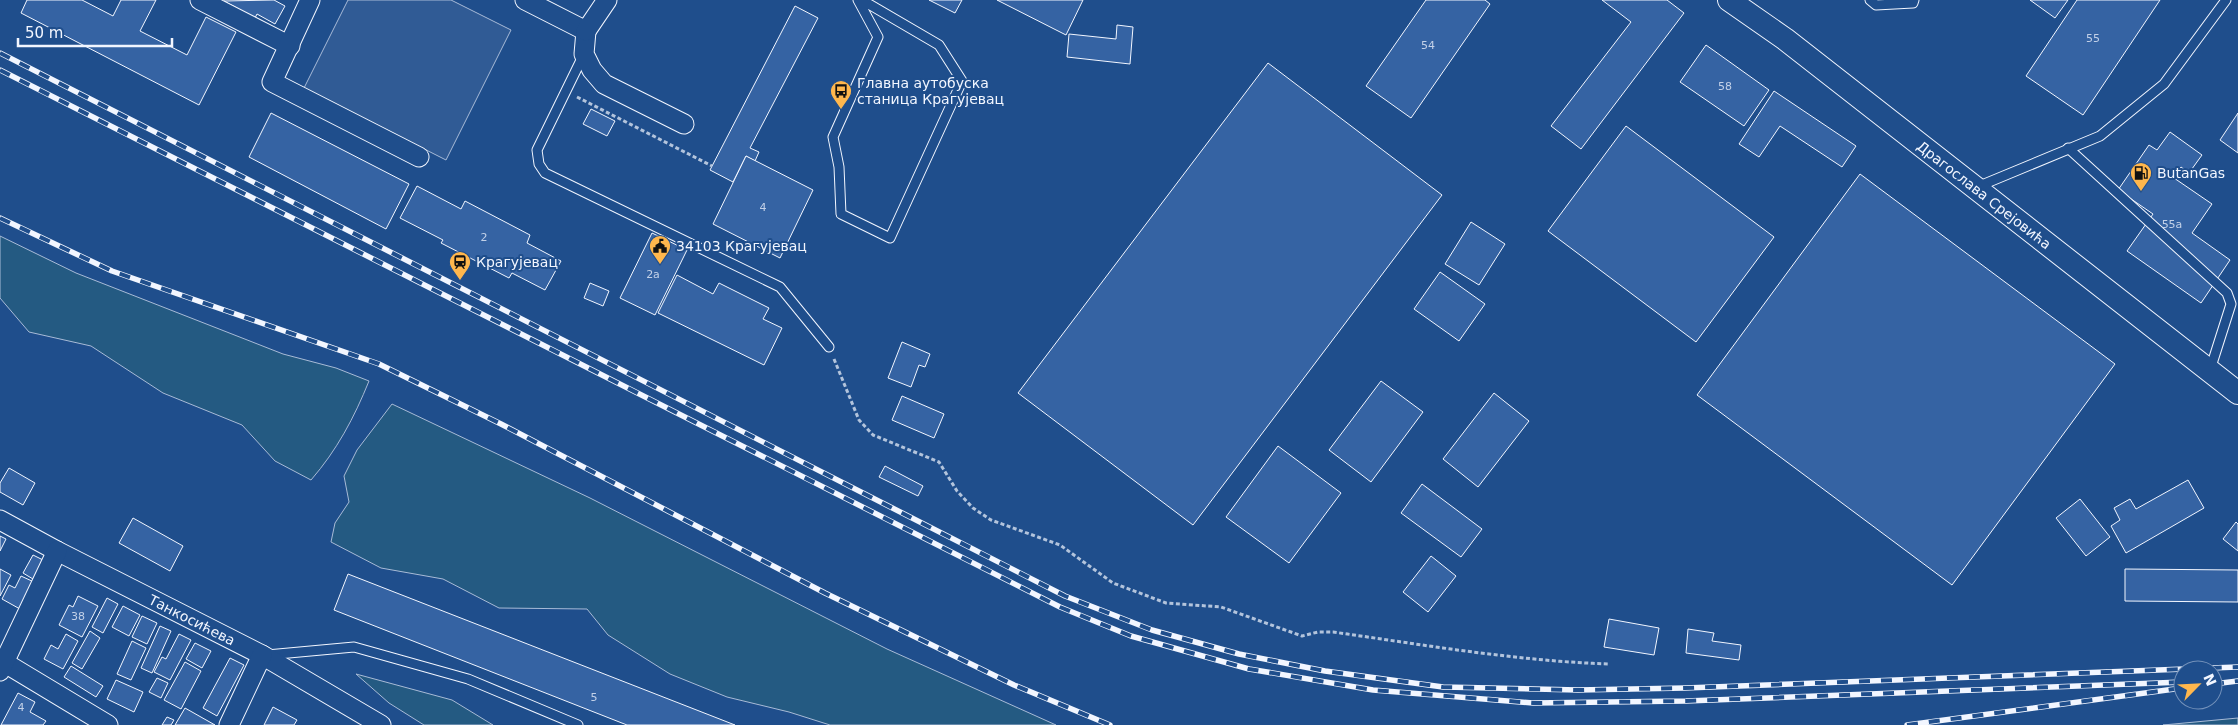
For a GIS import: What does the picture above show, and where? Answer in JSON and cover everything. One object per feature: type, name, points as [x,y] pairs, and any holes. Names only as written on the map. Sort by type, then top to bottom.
[{"type":"street","points":[[200,0],[290,46]]},
{"type":"street","points":[[310,0],[272,82],[419,158]]},
{"type":"street","points":[[525,0],[586,30]]},
{"type":"street","points":[[607,0],[586,30],[584,54],[592,70],[604,84],[684,124]]},
{"type":"street","name":"Драгослава Срејовића","points":[[1729,0],[1785,39],[2238,392]]},
{"type":"street","name":"Танкосићева","points":[[0,520],[262,655],[381,725]]},
{"type":"street","points":[[57,551],[1,665],[108,725]]},
{"type":"street","points":[[229,725],[262,655]]},
{"type":"lane","points":[[858,0],[878,37],[833,137],[839,166],[841,214],[890,238],[962,81],[939,45],[862,0]]},
{"type":"lane","points":[[1870,0],[1876,5],[1913,3],[1914,0]]},
{"type":"lane","points":[[1975,188],[2100,136],[2164,84],[2226,0]]},
{"type":"lane","points":[[584,54],[537,150],[539,164],[545,173],[780,287],[829,347]]},
{"type":"lane","points":[[2068,148],[2226,293],[2230,304],[2209,370]]},
{"type":"lane","points":[[262,655],[354,647],[468,678],[578,725]]},
{"type":"path","points":[[565,91],[712,166]]},
{"type":"path","points":[[829,347],[859,420],[873,435],[939,462],[956,491],[973,508],[991,520],[1060,545],[1112,583],[1166,604],[1221,607],[1302,636],[1318,632],[1334,632],[1479,652],[1577,663],[1609,664]]},
{"type":"shaded area","points":[[348,0],[451,0],[511,30],[446,160],[304,88]]},
{"type":"shaded area","points":[[0,236],[76,273],[283,354],[336,368],[369,381],[344,433],[329,457],[311,480],[275,461],[242,425],[163,393],[91,346],[29,332],[0,298]]},
{"type":"shaded area","points":[[392,404],[590,498],[887,649],[1056,725],[830,725],[789,712],[727,697],[670,674],[608,635],[587,609],[499,608],[443,579],[381,568],[331,542],[335,523],[349,502],[344,476],[357,450]]},
{"type":"shaded area","points":[[356,674],[452,700],[493,725],[424,725],[389,703]]},
{"type":"shaded area","points":[[2238,718],[2238,725],[2163,725]]},
{"type":"building","points":[[27,0],[82,0],[113,16],[121,0],[156,0],[140,31],[187,55],[206,17],[236,32],[199,105],[21,13]]},
{"type":"building","points":[[274,0],[285,6],[275,24],[257,14],[255,18],[224,1]]},
{"type":"building","points":[[929,0],[962,0],[955,13]]},
{"type":"building","points":[[997,0],[1083,0],[1066,35]]},
{"type":"building","points":[[1426,0],[1485,0],[1490,4],[1411,118],[1366,86]]},
{"type":"building","points":[[1602,0],[1667,0],[1684,13],[1581,149],[1551,126],[1631,22]]},
{"type":"building","points":[[2030,0],[2068,0],[2055,18]]},
{"type":"building","points":[[2077,0],[2160,0],[2083,115],[2026,76]]},
{"type":"building","points":[[795,6],[818,18],[750,148],[759,152],[755,161],[746,156],[733,182],[710,170]]},
{"type":"building","points":[[1117,25],[1133,27],[1130,64],[1067,57],[1069,34],[1116,39]]},
{"type":"building","points":[[1706,45],[1769,90],[1744,126],[1680,82]]},
{"type":"building","points":[[1268,63],[1442,195],[1193,525],[1018,393]]},
{"type":"building","points":[[1774,91],[1856,146],[1842,167],[1780,126],[1759,157],[1739,144]]},
{"type":"building","points":[[591,109],[615,121],[607,136],[583,124]]},
{"type":"building","points":[[271,113],[409,184],[386,229],[249,157]]},
{"type":"building","points":[[2238,113],[2238,153],[2220,140]]},
{"type":"building","points":[[1626,126],[1774,237],[1696,342],[1548,231]]},
{"type":"building","points":[[2170,132],[2202,155],[2189,173],[2181,167],[2174,178],[2212,204],[2192,233],[2230,260],[2201,303],[2127,251],[2153,214],[2118,190],[2149,145],[2157,150]]},
{"type":"building","points":[[746,156],[813,190],[780,258],[713,224]]},
{"type":"building","points":[[1860,174],[2115,364],[1952,585],[1697,395]]},
{"type":"building","name":"Крагујевац","points":[[417,186],[461,209],[465,201],[530,235],[527,243],[561,261],[545,290],[512,273],[509,278],[441,243],[443,240],[400,218]]},
{"type":"building","points":[[1471,222],[1505,244],[1479,285],[1445,264]]},
{"type":"building","points":[[652,233],[687,250],[655,315],[620,298]]},
{"type":"building","points":[[1440,272],[1485,304],[1459,341],[1414,309]]},
{"type":"building","points":[[677,275],[713,294],[719,283],[769,308],[763,319],[782,328],[764,365],[658,313]]},
{"type":"building","points":[[590,283],[609,291],[603,306],[584,298]]},
{"type":"building","points":[[902,342],[930,354],[925,367],[919,365],[911,387],[888,378]]},
{"type":"building","points":[[1381,381],[1423,412],[1371,482],[1329,450]]},
{"type":"building","points":[[1494,393],[1529,421],[1478,487],[1443,459]]},
{"type":"building","points":[[902,396],[944,414],[934,438],[892,420]]},
{"type":"building","points":[[1278,446],[1341,493],[1289,563],[1226,517]]},
{"type":"building","points":[[885,466],[923,486],[918,496],[879,477]]},
{"type":"building","points":[[9,468],[35,483],[23,505],[0,492],[0,483]]},
{"type":"building","points":[[2188,480],[2204,508],[2126,553],[2111,526],[2120,520],[2114,508],[2130,499],[2136,509]]},
{"type":"building","points":[[1422,484],[1482,529],[1461,557],[1401,513]]},
{"type":"building","points":[[2080,499],[2110,537],[2086,556],[2056,518]]},
{"type":"building","points":[[133,518],[183,546],[170,571],[119,543]]},
{"type":"building","points":[[2236,522],[2238,524],[2238,551],[2223,539]]},
{"type":"building","points":[[0,536],[6,539],[0,551]]},
{"type":"building","points":[[33,555],[43,560],[33,579],[23,573]]},
{"type":"building","points":[[1431,556],[1456,576],[1428,612],[1403,592]]},
{"type":"building","points":[[0,569],[11,575],[0,596]]},
{"type":"building","points":[[2125,569],[2238,570],[2238,602],[2125,601]]},
{"type":"building","points":[[348,574],[735,725],[627,725],[334,610]]},
{"type":"building","points":[[21,576],[34,582],[20,609],[2,599],[9,585],[15,588]]},
{"type":"building","points":[[78,596],[98,606],[82,637],[59,625],[69,605],[73,607]]},
{"type":"building","points":[[107,598],[118,604],[103,633],[92,627]]},
{"type":"building","points":[[123,606],[140,615],[129,636],[112,627]]},
{"type":"building","points":[[142,616],[157,623],[147,644],[132,637]]},
{"type":"building","points":[[1609,619],[1659,628],[1654,655],[1604,647]]},
{"type":"building","points":[[160,626],[171,631],[152,673],[141,668]]},
{"type":"building","points":[[1688,629],[1714,633],[1712,641],[1741,645],[1739,660],[1686,653]]},
{"type":"building","points":[[90,631],[100,638],[82,669],[72,663]]},
{"type":"building","points":[[66,634],[78,641],[63,669],[44,659],[51,645],[58,649]]},
{"type":"building","points":[[179,634],[191,640],[170,680],[154,672],[162,657],[166,659]]},
{"type":"building","points":[[132,641],[146,648],[131,680],[117,674]]},
{"type":"building","points":[[195,643],[211,651],[202,668],[186,659]]},
{"type":"building","points":[[230,658],[244,665],[217,716],[203,708]]},
{"type":"building","points":[[185,662],[201,671],[181,709],[164,700]]},
{"type":"building","points":[[71,666],[103,686],[96,697],[64,677]]},
{"type":"building","points":[[157,678],[168,683],[161,698],[149,692]]},
{"type":"building","points":[[116,680],[143,692],[134,712],[107,699]]},
{"type":"building","points":[[18,693],[35,702],[30,712],[46,721],[43,725],[1,725]]},
{"type":"building","points":[[273,707],[297,720],[294,725],[264,725]]},
{"type":"building","points":[[185,708],[215,725],[175,725]]},
{"type":"building","points":[[167,717],[174,720],[171,725],[162,725]]},
{"type":"railway","points":[[0,53],[1065,596],[1152,630],[1239,654],[1325,671],[1443,687],[1578,690],[1685,688],[2238,667]]},
{"type":"railway","points":[[0,70],[1060,607],[1131,636],[1249,669],[1373,690],[1533,703],[1686,701],[2173,682]]},
{"type":"railway","points":[[0,218],[112,271],[379,364],[501,424],[825,593],[1014,685],[1110,725]]},
{"type":"railway","points":[[2223,683],[2238,681]]},
{"type":"railway","points":[[1907,725],[2173,689]]},
{"type":"place","name":"Главна аутобуска станица Крагујевац","points":[[841,110]]},
{"type":"place","name":"ButanGas","points":[[2141,192]]},
{"type":"place","name":"34103 Крагујевац","points":[[660,265]]},
{"type":"place","name":"Крагујевац","points":[[460,281]]}]
